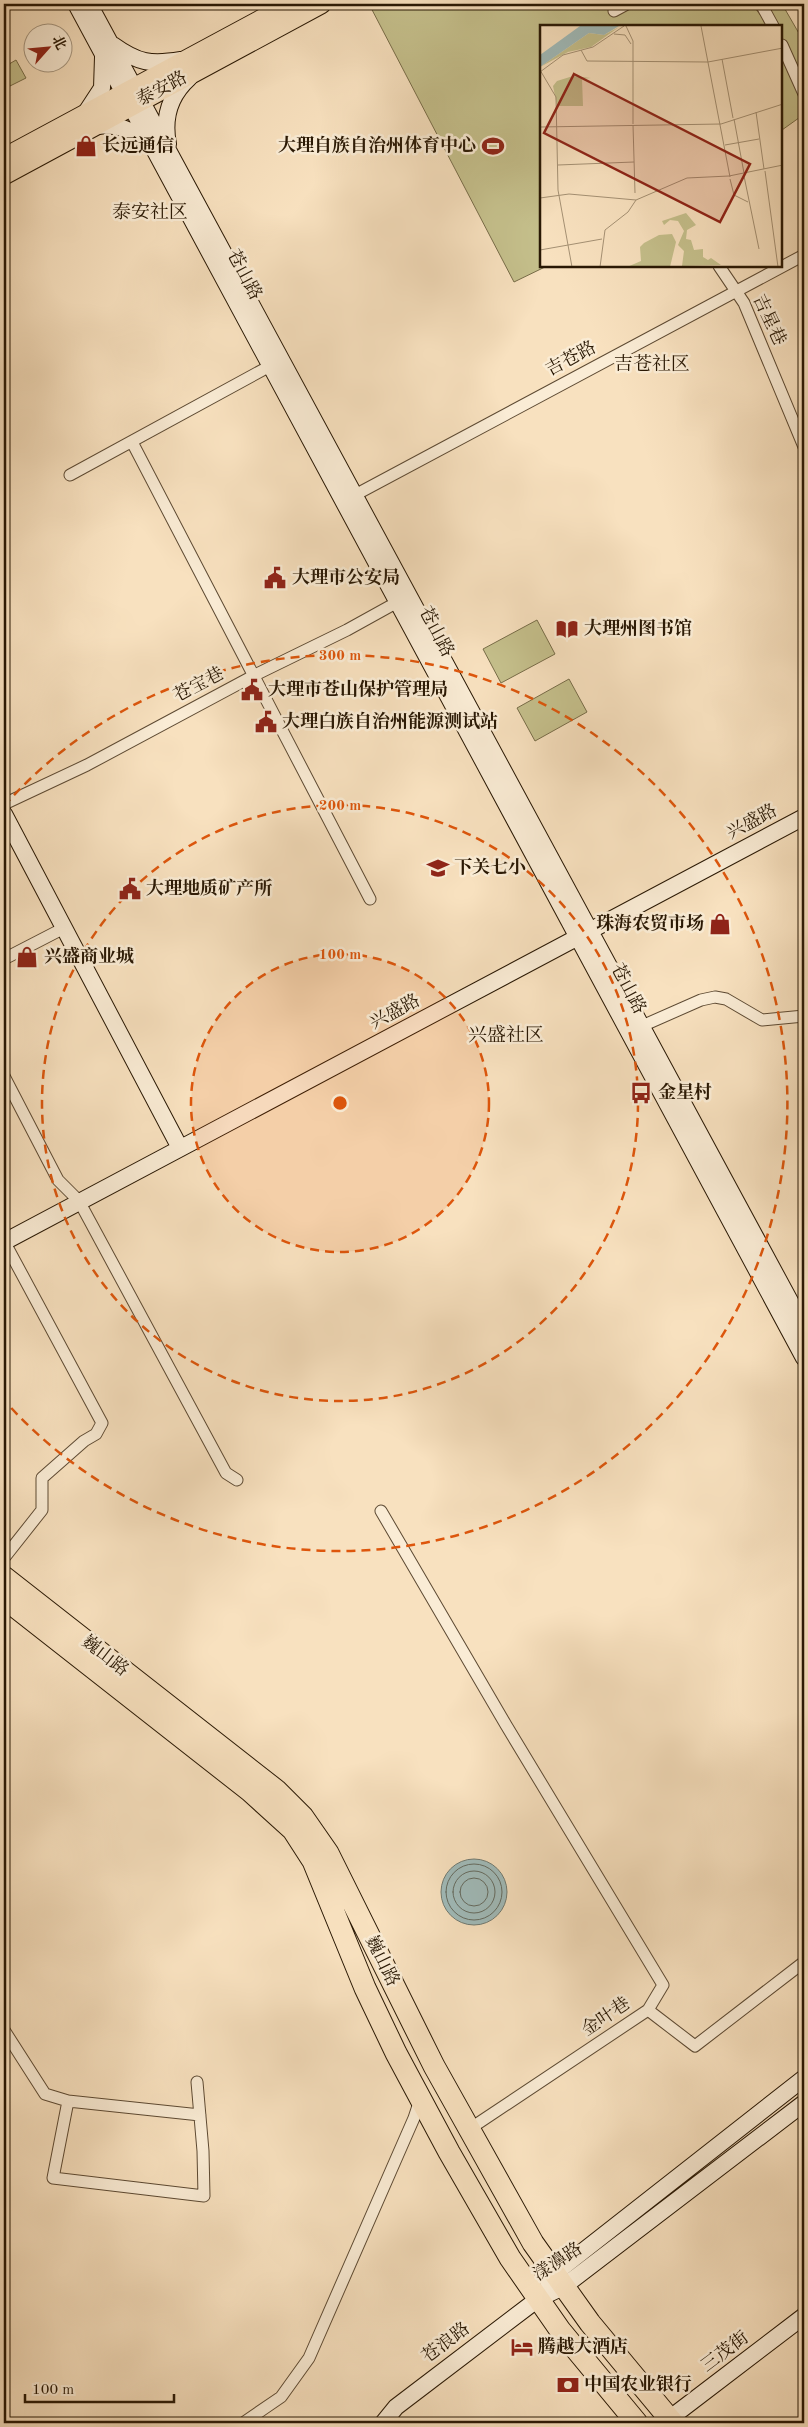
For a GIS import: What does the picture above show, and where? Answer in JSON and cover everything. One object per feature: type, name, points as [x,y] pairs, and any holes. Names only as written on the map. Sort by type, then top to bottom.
[{"type":"highway","name":"巍山路","points":[[4,1577],[261,1778],[291,1816],[306,1849],[336,1888],[400,2000],[468,2130],[523,2227],[558,2281],[603,2340],[671,2421]]},
{"type":"highway","name":"巍山路","points":[[4,1598],[250,1791],[291,1816]]},
{"type":"highway","name":"巍山路","points":[[336,1888],[368,1995],[420,2098],[490,2224],[538,2299],[581,2357],[636,2423]]},
{"type":"main road","name":"苍山路","points":[[76,4],[107,49],[133,97],[171,155],[353,492],[403,599]]},
{"type":"main road","name":"苍山路","points":[[89,4],[107,49]]},
{"type":"main road","name":"泰安路","points":[[192,65],[290,4]]},
{"type":"main road","name":"泰安路","points":[[4,158],[89,120],[192,65],[321,4]]},
{"type":"main road","points":[[153,147],[124,127],[106,125],[89,120],[102,88],[107,49],[147,62],[192,65],[169,107],[166,133],[171,155]]},
{"type":"main road","name":"苍山路","points":[[133,97],[153,147],[270,366],[403,599],[584,934],[804,1358]]},
{"type":"main road","name":"泰安路","points":[[4,175],[89,120]]},
{"type":"main road","points":[[4,814],[180,1148]]},
{"type":"main road","name":"兴盛路","points":[[4,1242],[804,817]]},
{"type":"main road","name":"苍山路","points":[[584,934],[642,1026],[804,1326]]},
{"type":"main road","name":"漾濞路","points":[[538,2299],[804,2078]]},
{"type":"main road","name":"漾濞路","points":[[558,2281],[804,2103]]},
{"type":"main road","name":"苍浪路","points":[[383,2423],[396,2407],[538,2299]]},
{"type":"main road","name":"三茂街","points":[[671,2421],[804,2316]]},
{"type":"street","points":[[614,11],[627,4]]},
{"type":"street","points":[[762,4],[772,25]]},
{"type":"street","points":[[783,47],[804,94]]},
{"type":"street","points":[[783,257],[804,246]]},
{"type":"street","name":"吉苍路","points":[[783,265],[804,255]]},
{"type":"street","name":"吉星巷","points":[[720,268],[744,303],[804,447]]},
{"type":"street","name":"吉苍路","points":[[733,288],[763,268]]},
{"type":"street","name":"吉苍路","points":[[353,492],[733,288],[776,268]]},
{"type":"street","points":[[70,475],[270,366]]},
{"type":"street","points":[[132,442],[370,899]]},
{"type":"street","name":"苍宝巷","points":[[4,804],[87,764],[255,675],[347,630],[403,599]]},
{"type":"street","points":[[4,959],[64,928]]},
{"type":"street","points":[[642,1026],[701,1000],[715,997],[726,999],[762,1020],[804,1016]]},
{"type":"street","points":[[4,1076],[58,1180],[80,1201],[226,1473],[237,1480]]},
{"type":"street","points":[[4,1242],[102,1423],[96,1434],[84,1441],[42,1478],[42,1510],[4,1558]]},
{"type":"street","points":[[382,1511],[506,1725],[663,1985],[648,2010]]},
{"type":"street","name":"金叶巷","points":[[468,2130],[648,2010],[695,2046],[804,1962]]},
{"type":"street","points":[[4,2030],[45,2094],[68,2101],[200,2115]]},
{"type":"street","points":[[68,2101],[53,2178],[204,2196],[197,2082]]},
{"type":"street","points":[[242,2423],[282,2397],[309,2358],[414,2118],[420,2098]]},
{"type":"shaded area","name":"大理自族自治州体育中心","points":[[369,4],[752,4],[761,16],[782,4],[804,42],[804,104],[800,109],[803,115],[783,129],[783,25],[540,25],[540,268],[543,268],[514,282]]},
{"type":"shaded area","points":[[16,60],[26,78],[4,89],[4,67]]},
{"type":"shaded area","points":[[537,620],[555,654],[501,683],[483,649]]},
{"type":"shaded area","points":[[569,679],[587,712],[535,741],[517,708]]},
{"type":"water","points":[[474,1859],[487,1862],[497,1869],[504,1879],[507,1892],[504,1905],[497,1915],[487,1922],[474,1925],[461,1922],[451,1915],[444,1905],[441,1892],[444,1879],[451,1869],[461,1862]]},
{"type":"place","name":"长远通信","points":[[86,146]]},
{"type":"place","name":"大理自族自治州体育中心","points":[[493,146]]},
{"type":"place","name":"大理市公安局","points":[[275,578]]},
{"type":"place","name":"大理州图书馆","points":[[567,629]]},
{"type":"place","name":"大理市苍山保护管理局","points":[[252,690]]},
{"type":"place","name":"大理白族自治州能源测试站","points":[[266,722]]},
{"type":"place","name":"下关七小","points":[[438,868]]},
{"type":"place","name":"大理地质矿产所","points":[[130,889]]},
{"type":"place","name":"珠海农贸市场","points":[[720,924]]},
{"type":"place","name":"兴盛商业城","points":[[27,957]]},
{"type":"place","name":"金星村","points":[[641,1093]]},
{"type":"place","name":"腾越大酒店","points":[[522,2347]]},
{"type":"place","name":"中国农业银行","points":[[568,2385]]},
{"type":"district","name":"泰安社区","points":[[150,213]]},
{"type":"district","name":"吉苍社区","points":[[652,365]]},
{"type":"district","name":"兴盛社区","points":[[506,1036]]}]
